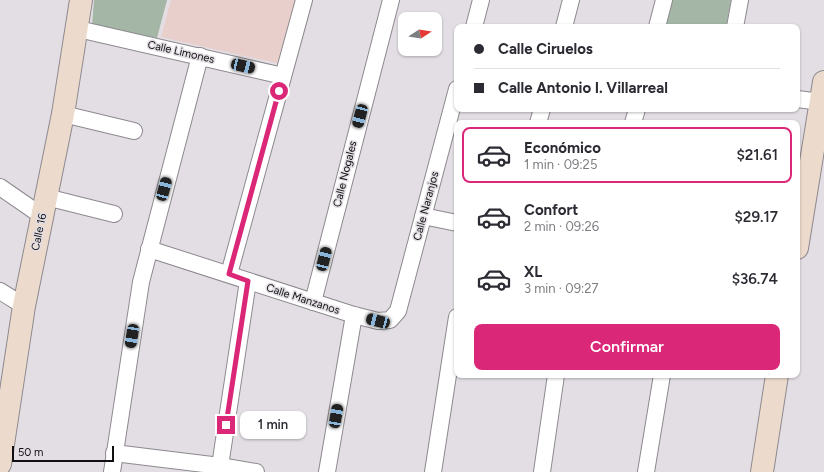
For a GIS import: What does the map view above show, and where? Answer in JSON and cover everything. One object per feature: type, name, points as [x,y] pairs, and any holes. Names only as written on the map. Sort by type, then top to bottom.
[{"type":"street","name":"Calle 16","points":[[0,464],[24,306],[63,114],[82,0]]},
{"type":"street","points":[[229,274],[304,0]]},
{"type":"street","name":"Calle Nogales","points":[[313,302],[390,0]]},
{"type":"street","points":[[475,24],[481,0]]},
{"type":"street","points":[[565,24],[571,0]]},
{"type":"street","points":[[658,24],[664,0]]},
{"type":"street","points":[[736,24],[740,0]]},
{"type":"street","name":"Calle Limones","points":[[78,30],[200,56],[283,76]]},
{"type":"street","points":[[112,472],[141,282],[200,56]]},
{"type":"street","points":[[800,98],[822,92],[802,189],[800,213]]},
{"type":"street","name":"Calle Naranjos","points":[[390,320],[398,311],[454,100]]},
{"type":"street","points":[[63,114],[134,131]]},
{"type":"street","points":[[0,187],[44,207],[114,214]]},
{"type":"street","points":[[423,216],[454,222]]},
{"type":"street","name":"Calle Manzanos","points":[[149,249],[354,315],[378,321],[390,320]]},
{"type":"street","points":[[220,466],[248,281]]},
{"type":"street","points":[[0,292],[24,306]]},
{"type":"street","points":[[327,472],[354,315]]},
{"type":"street","points":[[433,472],[454,336]]},
{"type":"street","points":[[542,472],[556,378]]},
{"type":"street","points":[[646,472],[662,378]]},
{"type":"street","points":[[762,472],[777,378]]},
{"type":"street","points":[[114,453],[256,472]]},
{"type":"shaded area","points":[[171,0],[299,0],[281,64],[161,37]]},
{"type":"green space","points":[[94,0],[167,0],[157,38],[92,25]]},
{"type":"green space","points":[[669,0],[731,0],[727,24],[664,24]]},
{"type":"route","points":[[226,425],[248,281],[229,274],[279,91]]}]
